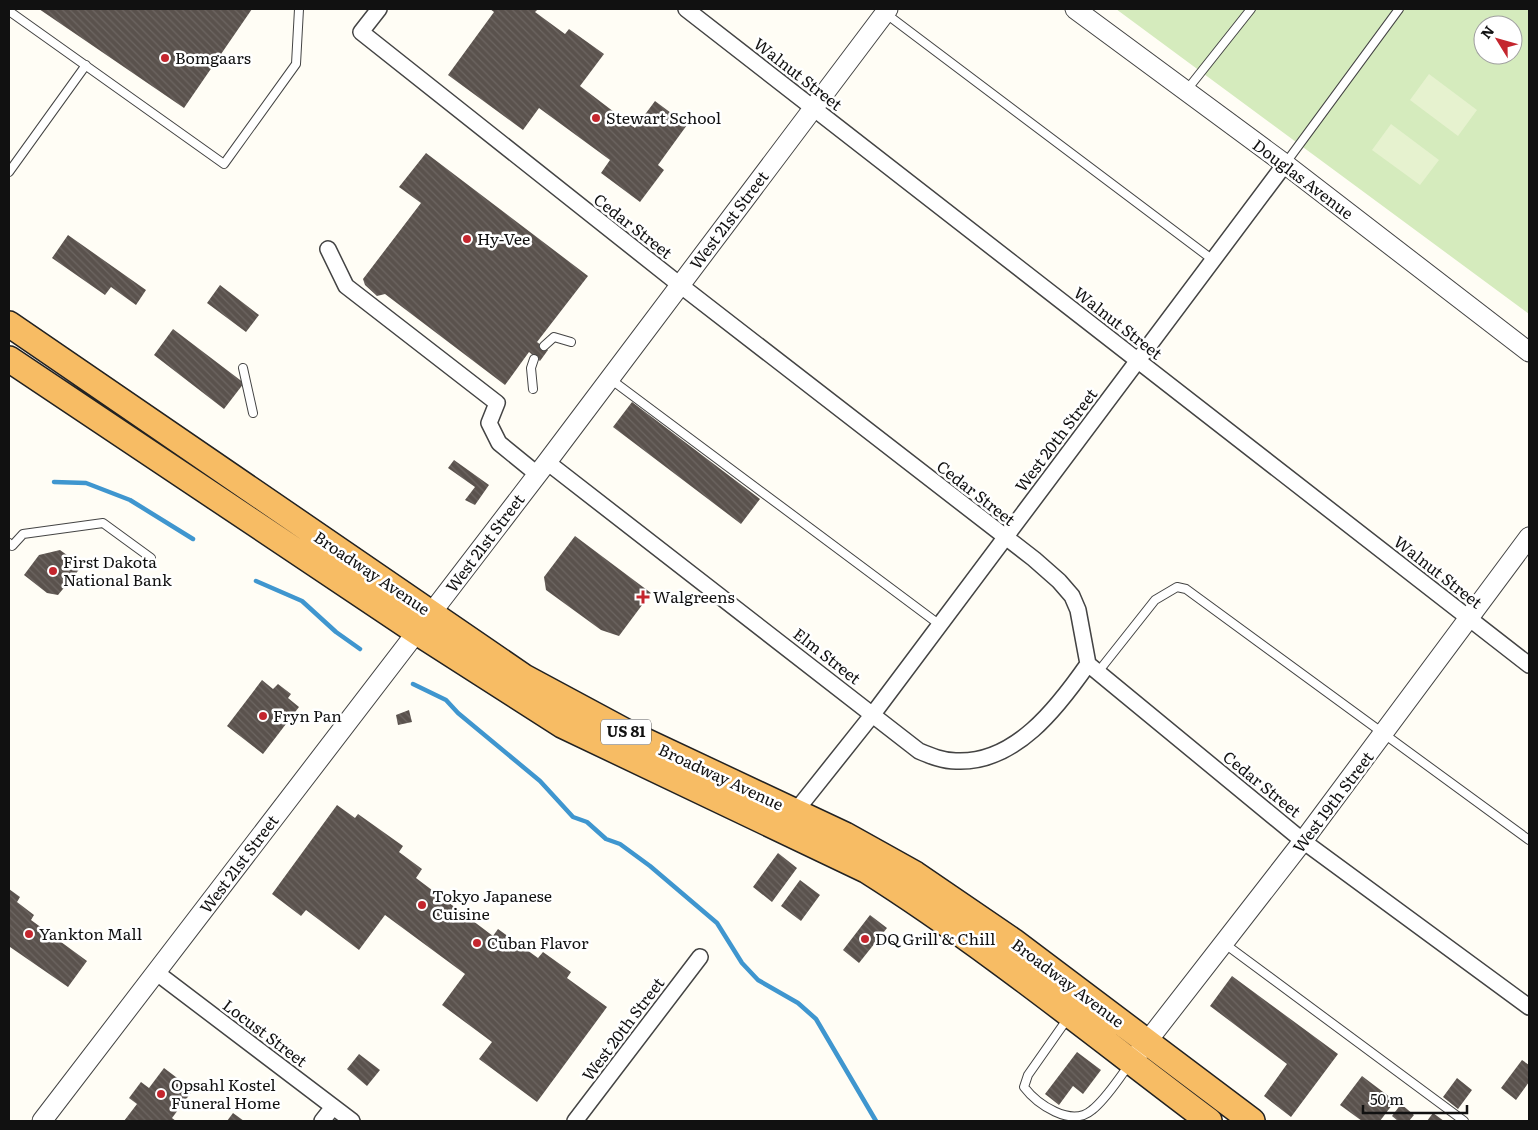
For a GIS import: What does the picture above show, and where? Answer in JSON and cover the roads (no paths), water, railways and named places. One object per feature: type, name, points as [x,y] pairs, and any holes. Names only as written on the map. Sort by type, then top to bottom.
[{"type":"highway","name":"Broadway Avenue","points":[[9,324],[424,623],[562,725],[788,820],[907,896],[963,935],[1077,1005],[1147,1041],[1252,1121]]},
{"type":"highway","name":"Broadway Avenue","points":[[9,359],[424,623]]},
{"type":"highway","name":"Broadway Avenue","points":[[1077,1005],[1131,1063],[1209,1121]]},
{"type":"street","name":"Cedar Street","points":[[379,9],[361,32],[680,285],[1034,559],[1059,581],[1072,596],[1078,610],[1093,668],[1303,841],[1529,1007]]},
{"type":"street","name":"Walnut Street","points":[[686,9],[1529,665]]},
{"type":"street","name":"Douglas Avenue","points":[[1075,9],[1285,164],[1529,352]]},
{"type":"street","name":"West 21st Street","points":[[42,1121],[542,468],[813,108],[884,10]]},
{"type":"street","name":"West 20th Street","points":[[788,820],[873,714],[1285,164]]},
{"type":"street","name":"Elm Street","points":[[328,250],[346,286],[497,404],[493,413],[500,432],[518,449],[873,714],[919,751],[942,760],[973,760],[989,756],[1035,728],[1069,690],[1093,668]]},
{"type":"street","name":"West 19th Street","points":[[1131,1063],[1303,841],[1529,537]]},
{"type":"street","name":"West 20th Street","points":[[574,1121],[700,957]]},
{"type":"street","name":"Locust Street","points":[[156,973],[352,1121]]},
{"type":"street","points":[[322,1121],[333,1107]]},
{"type":"lane","points":[[9,10],[224,164],[296,64],[299,9]]},
{"type":"lane","points":[[1186,91],[1251,9]]},
{"type":"lane","points":[[1285,164],[1399,9]]},
{"type":"lane","points":[[884,10],[1213,260]]},
{"type":"lane","points":[[9,172],[86,65]]},
{"type":"lane","points":[[544,346],[554,337],[571,342]]},
{"type":"lane","points":[[533,389],[531,368],[534,359]]},
{"type":"lane","points":[[244,368],[253,413]]},
{"type":"lane","points":[[609,378],[940,625]]},
{"type":"lane","points":[[9,543],[12,546],[23,534],[103,524],[151,558]]},
{"type":"lane","points":[[1093,668],[1155,600],[1177,587],[1186,589],[1529,840]]},
{"type":"lane","points":[[1225,944],[1464,1121]]},
{"type":"lane","points":[[1077,1005],[1028,1075],[1024,1087],[1052,1110],[1073,1116],[1092,1111],[1131,1063]]},
{"type":"waterway","points":[[54,482],[86,483],[130,500],[193,539]]},
{"type":"waterway","points":[[256,581],[302,601],[336,632],[360,649]]},
{"type":"waterway","points":[[413,684],[446,700],[458,713],[540,781],[573,817],[587,822],[606,839],[620,844],[650,866],[717,923],[742,963],[758,980],[798,1003],[816,1019],[876,1121]]},
{"type":"place","name":"Bomgaars","points":[[165,58]]},
{"type":"place","name":"Stewart School","points":[[596,118]]},
{"type":"place","name":"Hy-Vee","points":[[467,239]]},
{"type":"place","name":"First Dakota National Bank","points":[[53,571]]},
{"type":"place","name":"Walgreens","points":[[643,597]]},
{"type":"place","name":"Fryn Pan","points":[[263,716]]},
{"type":"place","name":"Tokyo Japanese Cuisine","points":[[422,905]]},
{"type":"place","name":"Yankton Mall","points":[[29,934]]},
{"type":"place","name":"DQ Grill & Chill","points":[[865,939]]},
{"type":"place","name":"Cuban Flavor","points":[[477,943]]},
{"type":"place","name":"Opsahl Kostel Funeral Home","points":[[161,1094]]}]
